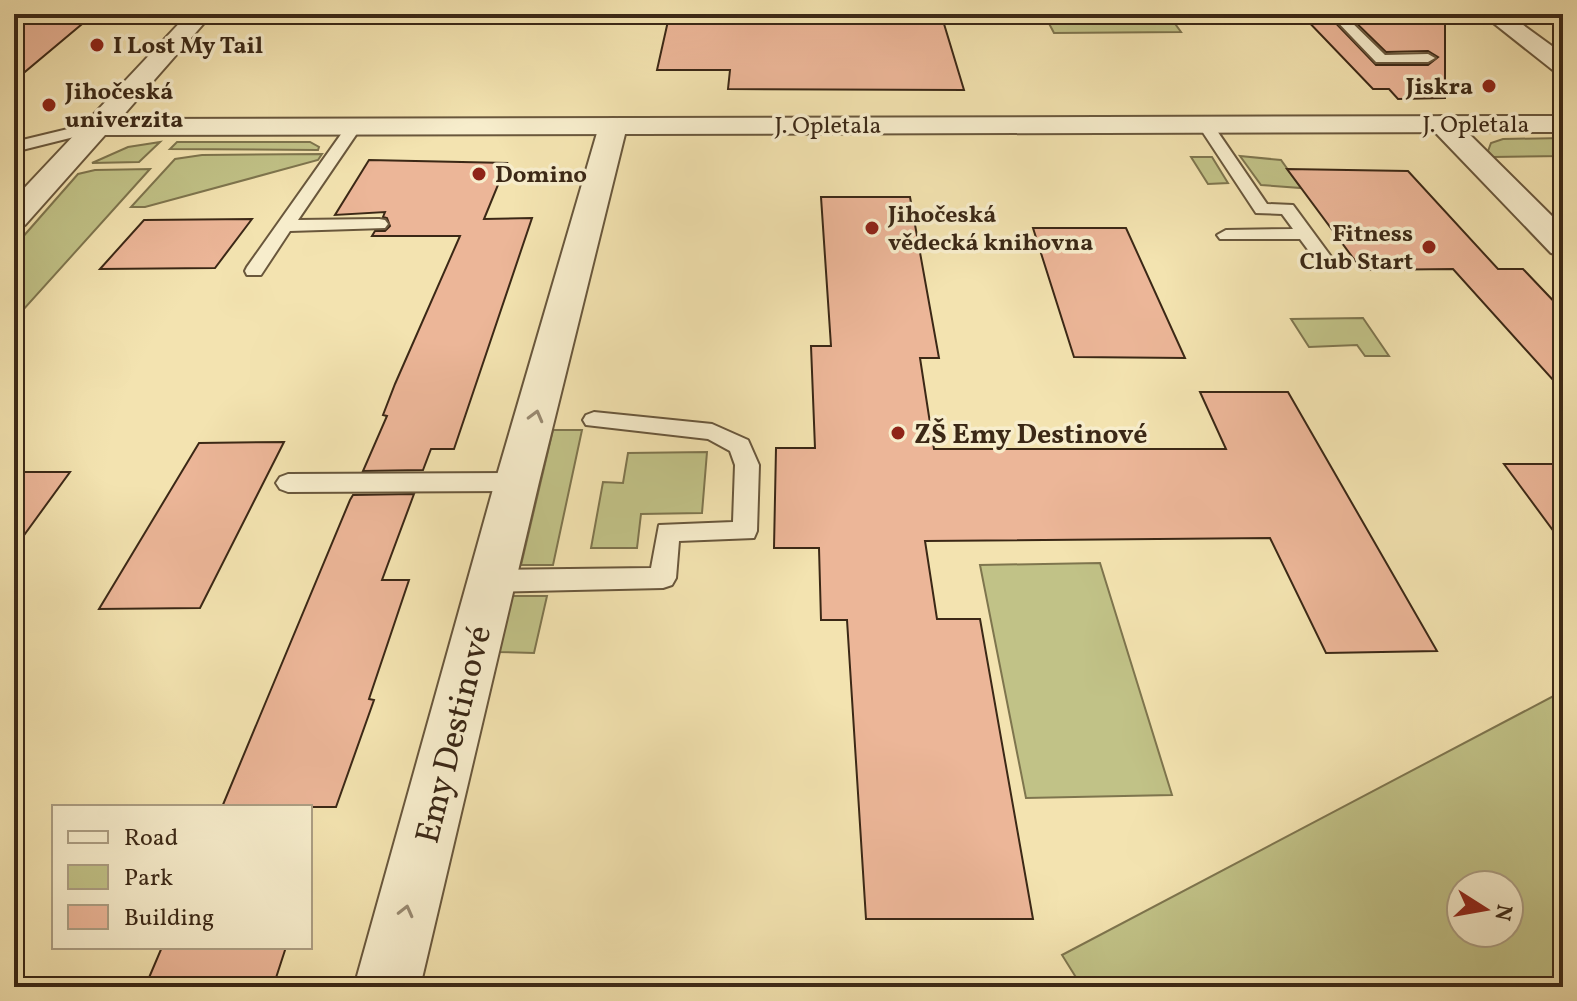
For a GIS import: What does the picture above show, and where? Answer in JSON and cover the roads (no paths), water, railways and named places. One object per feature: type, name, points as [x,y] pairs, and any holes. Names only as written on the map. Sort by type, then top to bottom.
[{"type":"street","points":[[14,218],[201,14]]},
{"type":"street","points":[[1493,14],[1563,66]]},
{"type":"street","name":"J. Opletala","points":[[97,127],[1562,123]]},
{"type":"street","points":[[1443,124],[1563,246]]},
{"type":"street","name":"Emy Destinové","points":[[387,987],[491,581],[613,126]]},
{"type":"lane","points":[[1336,14],[1381,59],[1428,58]]},
{"type":"lane","points":[[1206,125],[1262,209],[1287,209],[1326,262]]},
{"type":"lane","points":[[254,271],[354,126]]},
{"type":"lane","points":[[14,147],[97,127]]},
{"type":"lane","points":[[285,226],[379,224]]},
{"type":"lane","points":[[1226,235],[1305,234]]},
{"type":"lane","points":[[491,581],[663,578],[668,532],[745,531],[747,465],[740,446],[712,432],[594,420]]},
{"type":"lane","points":[[288,483],[517,482]]},
{"type":"place","name":"I Lost My Tail","points":[[97,45]]},
{"type":"place","name":"Jiskra","points":[[1489,86]]},
{"type":"place","name":"Jihočeská univerzita","points":[[49,105]]},
{"type":"place","name":"Domino","points":[[479,174]]},
{"type":"place","name":"Jihočeská vědecká knihovna","points":[[872,228]]},
{"type":"place","name":"Fitness Club Start","points":[[1429,247]]},
{"type":"place","name":"ZŠ Emy Destinové","points":[[898,433]]}]
